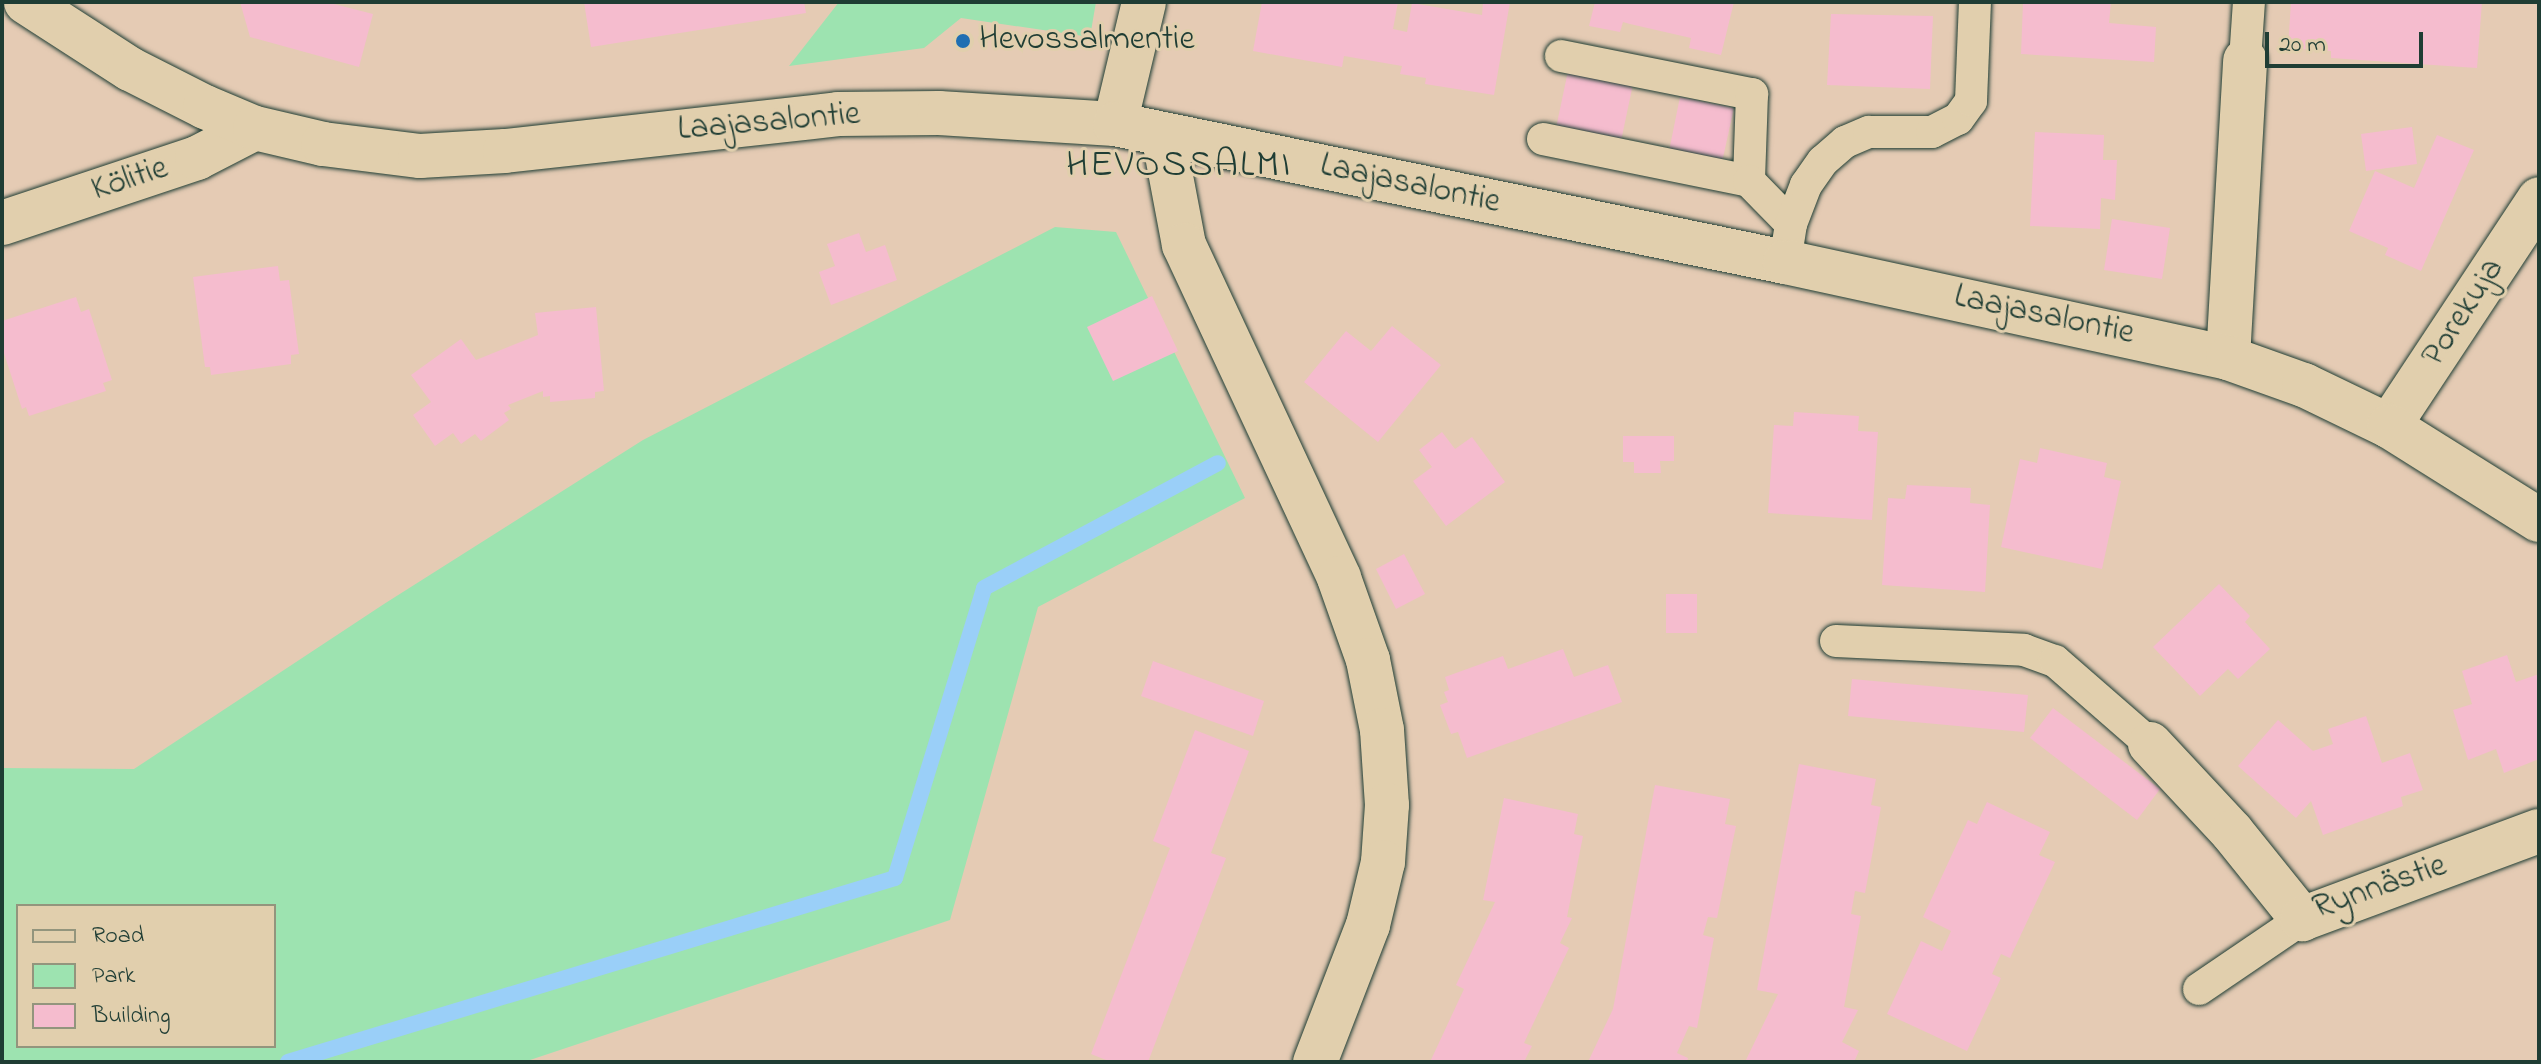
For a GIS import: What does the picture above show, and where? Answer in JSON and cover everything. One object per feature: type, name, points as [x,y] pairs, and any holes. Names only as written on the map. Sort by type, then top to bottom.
[{"type":"main road","name":"Laajasalontie","points":[[26,2],[130,69],[255,128],[323,144],[420,156],[505,151],[838,114],[939,113],[1115,124],[1788,243],[2228,358],[2304,385],[2389,426],[2539,520]]},
{"type":"main road","points":[[1115,124],[1144,2]]},
{"type":"main road","points":[[2228,358],[2245,60]]},
{"type":"main road","name":"Kölitie","points":[[2,223],[197,158],[255,128]]},
{"type":"main road","points":[[1163,134],[1184,245],[1339,578],[1368,660],[1382,730],[1387,805],[1383,862],[1368,925],[1315,1062]]},
{"type":"main road","name":"Porekuja","points":[[2389,426],[2539,199]]},
{"type":"main road","name":"Rynnästie","points":[[2150,744],[2232,832],[2302,919],[2539,831]]},
{"type":"lane","points":[[1788,243],[1806,185],[1823,161],[1845,142],[1869,132],[1932,132],[1958,119],[1971,101],[1975,2]]},
{"type":"lane","points":[[2245,60],[2249,2]]},
{"type":"lane","points":[[1561,56],[1752,94],[1749,181],[1788,243]]},
{"type":"lane","points":[[1543,139],[1749,181]]},
{"type":"lane","points":[[1836,641],[2024,650],[2055,661],[2150,744]]},
{"type":"lane","points":[[2199,989],[2302,919]]},
{"type":"green space","points":[[839,2],[1096,2],[1090,37],[961,18],[924,48],[789,66]]},
{"type":"green space","points":[[1055,227],[1116,232],[1245,498],[1038,607],[950,920],[524,1062],[2,1062],[2,768],[134,769],[384,604],[643,440]]},
{"type":"building","points":[[240,2],[326,2],[373,14],[359,67],[250,37]]},
{"type":"building","points":[[584,2],[804,2],[806,13],[591,47]]},
{"type":"building","points":[[1262,2],[1398,2],[1393,29],[1407,32],[1412,3],[1482,15],[1483,2],[1510,2],[1494,95],[1425,84],[1426,78],[1400,74],[1402,66],[1344,56],[1342,67],[1253,51]]},
{"type":"building","points":[[1595,2],[1734,2],[1721,55],[1689,48],[1691,38],[1623,22],[1620,32],[1589,26]]},
{"type":"building","points":[[2023,2],[2111,2],[2109,23],[2156,27],[2154,62],[2021,54]]},
{"type":"building","points":[[2291,2],[2482,2],[2477,68],[2331,58],[2331,51],[2288,48]]},
{"type":"building","points":[[1831,14],[1933,16],[1930,89],[1827,85]]},
{"type":"building","points":[[1568,71],[1633,84],[1621,141],[1556,128]]},
{"type":"building","points":[[1680,97],[1734,108],[1722,162],[1669,151]]},
{"type":"building","points":[[2412,127],[2417,164],[2366,171],[2361,134]]},
{"type":"building","points":[[2035,132],[2104,135],[2103,160],[2117,160],[2115,200],[2101,198],[2100,229],[2030,226]]},
{"type":"building","points":[[2437,135],[2474,150],[2421,271],[2385,255],[2388,248],[2349,231],[2375,171],[2414,188]]},
{"type":"building","points":[[2112,219],[2170,228],[2162,279],[2104,270]]},
{"type":"building","points":[[859,233],[866,252],[885,245],[897,280],[831,305],[819,272],[835,266],[827,244]]},
{"type":"building","points":[[278,266],[280,281],[289,280],[299,354],[291,355],[291,364],[211,375],[210,367],[205,367],[193,277]]},
{"type":"building","points":[[1152,296],[1178,351],[1113,381],[1087,327]]},
{"type":"building","points":[[76,297],[81,312],[89,309],[112,380],[103,383],[106,391],[29,416],[26,407],[22,409],[2,347],[2,321]]},
{"type":"building","points":[[596,307],[604,391],[595,392],[595,398],[550,402],[550,396],[543,397],[543,391],[508,405],[511,409],[504,413],[509,420],[481,441],[475,434],[461,444],[453,433],[435,446],[413,415],[431,402],[411,375],[461,339],[476,360],[538,335],[535,313]]},
{"type":"building","points":[[1392,326],[1441,365],[1378,442],[1304,382],[1346,331],[1371,351]]},
{"type":"building","points":[[1794,412],[1859,416],[1858,431],[1878,432],[1872,520],[1768,513],[1774,425],[1793,426]]},
{"type":"building","points":[[1442,432],[1455,449],[1472,437],[1505,482],[1446,526],[1413,481],[1432,467],[1419,450]]},
{"type":"building","points":[[1623,436],[1674,436],[1674,461],[1660,461],[1661,473],[1634,473],[1634,462],[1623,462]]},
{"type":"building","points":[[2040,448],[2107,463],[2104,477],[2121,481],[2102,569],[2001,547],[2020,459],[2037,463]]},
{"type":"building","points":[[1907,485],[1971,488],[1970,503],[1990,505],[1985,592],[1882,585],[1888,498],[1905,499]]},
{"type":"building","points":[[1404,554],[1425,594],[1396,609],[1376,569]]},
{"type":"building","points":[[2219,584],[2250,616],[2245,622],[2270,649],[2238,679],[2228,669],[2200,696],[2153,647]]},
{"type":"building","points":[[1666,594],[1697,594],[1697,633],[1666,633]]},
{"type":"building","points":[[1563,649],[1574,677],[1608,665],[1622,702],[1467,758],[1458,732],[1451,734],[1440,705],[1448,702],[1444,692],[1449,690],[1445,677],[1503,656],[1508,669]]},
{"type":"building","points":[[2507,655],[2516,682],[2539,674],[2539,759],[2504,773],[2496,749],[2468,760],[2453,710],[2472,704],[2462,671]]},
{"type":"building","points":[[1153,661],[1264,701],[1253,736],[1141,696]]},
{"type":"building","points":[[1852,679],[2028,695],[2024,732],[1848,716]]},
{"type":"building","points":[[2053,708],[2160,789],[2137,820],[2030,738]]},
{"type":"building","points":[[2366,716],[2382,763],[2410,753],[2423,790],[2401,797],[2403,806],[2323,835],[2311,801],[2296,818],[2238,766],[2278,720],[2313,751],[2333,744],[2328,729]]},
{"type":"building","points":[[1195,730],[1249,751],[1211,853],[1226,858],[1148,1062],[1111,1062],[1091,1054],[1170,848],[1153,841]]},
{"type":"building","points":[[1799,764],[1876,779],[1871,805],[1881,807],[1865,893],[1855,891],[1851,914],[1861,916],[1844,1007],[1858,1010],[1842,1042],[1859,1051],[1854,1062],[1745,1062],[1778,994],[1757,990]]},
{"type":"building","points":[[1655,785],[1730,799],[1725,824],[1736,826],[1717,918],[1708,917],[1703,935],[1714,938],[1697,1028],[1689,1026],[1677,1053],[1688,1058],[1687,1062],[1588,1062],[1613,1009]]},
{"type":"building","points":[[1504,798],[1578,814],[1574,834],[1583,836],[1567,917],[1572,918],[1560,943],[1569,948],[1524,1043],[1532,1046],[1524,1062],[1430,1062],[1464,989],[1456,985],[1495,902],[1483,900]]},
{"type":"building","points":[[1987,802],[2050,832],[2039,855],[2055,862],[2010,958],[2001,954],[1992,974],[2001,978],[1967,1051],[1887,1014],[1921,941],[1942,951],[1951,931],[1923,917],[1968,820],[1977,824]]},
{"type":"waterway","points":[[288,1062],[895,878],[984,588],[1218,463]]},
{"type":"place","name":"Hevossalmentie","points":[[963,41]]},
{"type":"district","name":"HEVOSSALMI","points":[[1179,167]]}]
